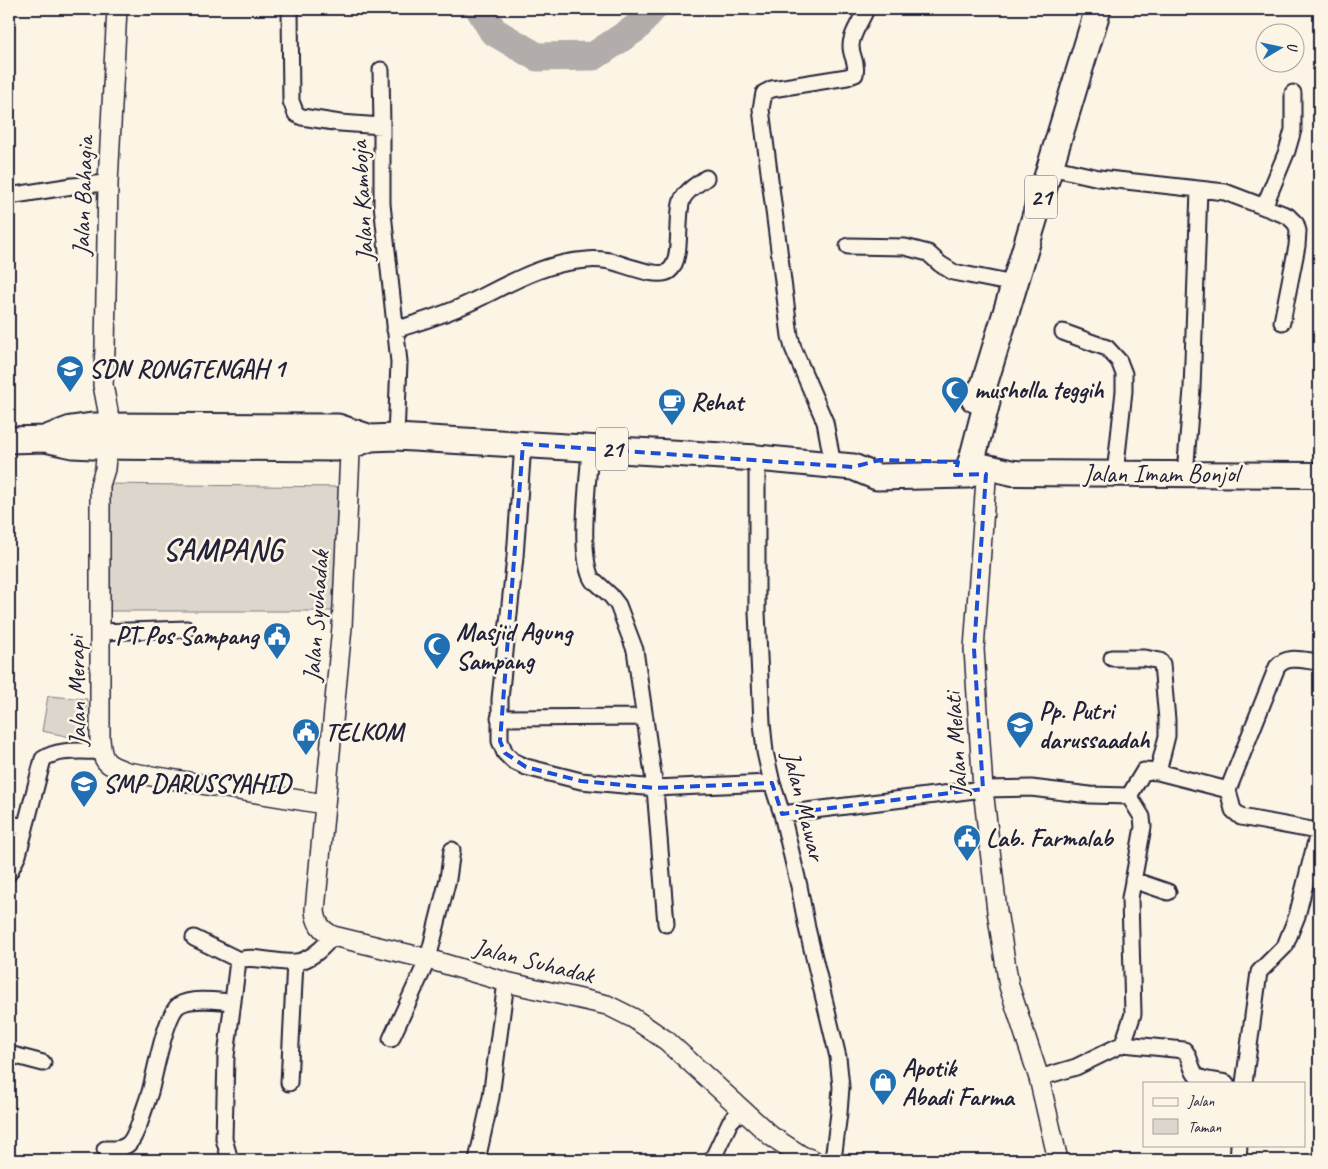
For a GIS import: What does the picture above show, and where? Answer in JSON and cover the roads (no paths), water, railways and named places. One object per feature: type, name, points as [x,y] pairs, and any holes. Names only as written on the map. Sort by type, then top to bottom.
[{"type":"highway","name":"21","points":[[9,440],[45,439],[71,429],[100,436],[338,427],[358,438],[523,444],[757,458],[843,466],[877,477],[976,466],[974,397],[984,385],[1098,9]]},
{"type":"main road","name":"Jalan Imam Bonjol","points":[[976,466],[1115,474],[1319,475]]},
{"type":"street","name":"Jalan Bahagia","points":[[100,436],[93,414],[103,385],[108,183],[117,9]]},
{"type":"street","name":"Jalan Kamboja","points":[[290,9],[291,101],[296,114],[302,117],[340,123],[382,126],[382,204],[399,362],[396,438]]},
{"type":"street","points":[[843,466],[793,348],[790,336],[761,108],[764,93],[772,89],[847,77],[855,74],[857,65],[851,45],[866,9]]},
{"type":"street","points":[[381,70],[382,126]]},
{"type":"street","points":[[1264,207],[1287,151],[1293,130],[1293,93]]},
{"type":"street","points":[[1050,168],[1099,178],[1225,192],[1288,216],[1296,224],[1298,231],[1297,246],[1282,322]]},
{"type":"street","points":[[396,330],[466,305],[540,268],[564,262],[590,259],[609,261],[656,274],[669,271],[674,266],[677,254],[683,199],[690,190],[706,178]]},
{"type":"street","points":[[9,196],[72,186],[108,183]]},
{"type":"street","points":[[1185,474],[1192,389],[1198,190]]},
{"type":"street","points":[[848,246],[906,247],[928,254],[954,272],[1014,284]]},
{"type":"street","points":[[1063,332],[1107,348],[1119,361],[1124,374],[1124,391],[1115,474]]},
{"type":"street","name":"Jalan Merapi","points":[[100,436],[105,469],[100,485],[100,739],[101,751],[107,763],[127,772],[324,804]]},
{"type":"street","name":"Jalan Syuhadak","points":[[324,804],[358,438]]},
{"type":"street","points":[[523,444],[515,557],[500,699],[500,741],[505,753],[513,761],[526,767],[582,781],[655,788],[772,783]]},
{"type":"street","points":[[590,448],[585,540],[587,568],[593,581],[615,600],[635,650],[655,788],[666,924]]},
{"type":"street","name":"Jalan Mawar","points":[[757,458],[757,612],[765,752],[800,886],[807,928],[838,1057],[841,1087],[833,1160]]},
{"type":"street","name":"Jalan Melati","points":[[976,466],[974,649],[983,789],[997,911],[1009,986],[1040,1078],[1058,1160]]},
{"type":"street","points":[[100,632],[187,629]]},
{"type":"street","points":[[1112,658],[1145,658],[1160,661],[1162,664],[1167,736],[1158,772]]},
{"type":"street","points":[[1244,1082],[1259,972],[1285,946],[1297,916],[1318,833],[1317,831],[1241,817],[1234,810],[1228,790],[1277,667],[1284,661],[1292,659],[1319,662]]},
{"type":"street","points":[[499,718],[644,717]]},
{"type":"street","points":[[9,873],[18,855],[44,759],[49,755],[60,752],[101,751]]},
{"type":"street","points":[[1129,796],[1144,771],[1158,772],[1228,790]]},
{"type":"street","points":[[782,814],[983,789],[1031,788],[1090,795],[1129,796]]},
{"type":"street","points":[[1123,1044],[1133,1014],[1130,898],[1143,826],[1142,818],[1129,796]]},
{"type":"street","points":[[194,938],[240,960],[244,958],[294,962],[305,960],[322,948],[333,936],[323,931],[316,921],[315,910],[324,804]]},
{"type":"street","points":[[9,823],[25,828]]},
{"type":"street","points":[[391,1039],[428,958],[448,879],[452,850]]},
{"type":"street","points":[[1133,880],[1168,892]]},
{"type":"street","name":"Jalan Suhadak","points":[[333,936],[428,958],[506,982],[607,1005],[633,1018],[667,1041],[771,1136],[802,1156],[812,1160]]},
{"type":"street","points":[[230,1160],[224,1139],[226,1056],[238,961],[240,960]]},
{"type":"street","points":[[289,1083],[294,962]]},
{"type":"street","points":[[478,1160],[491,1097],[506,982]]},
{"type":"street","points":[[105,1149],[120,1149],[129,1144],[137,1128],[174,1011],[180,1005],[188,1002],[209,1000],[233,1002]]},
{"type":"street","points":[[1040,1078],[1076,1067],[1123,1044],[1184,1050],[1188,1053],[1197,1076],[1221,1082]]},
{"type":"street","points":[[9,1054],[43,1063]]},
{"type":"street","points":[[712,1160],[730,1122],[742,1109]]},
{"type":"street","points":[[1238,1160],[1239,1146]]},
{"type":"waterway","points":[[480,9],[493,31],[537,57],[594,56],[636,28],[652,9]]},
{"type":"place","name":"SDN RONGTENGAH 1","points":[[70,393]]},
{"type":"place","name":"musholla teggih","points":[[955,414]]},
{"type":"place","name":"Rehat","points":[[672,426]]},
{"type":"place","name":"PT Pos Sampang","points":[[277,660]]},
{"type":"place","name":"Masjid Agung Sampang","points":[[437,670]]},
{"type":"place","name":"Pp. Putri darussaadah","points":[[1020,749]]},
{"type":"place","name":"TELKOM","points":[[306,756]]},
{"type":"place","name":"SMP DARUSSYAHID","points":[[84,808]]},
{"type":"place","name":"Lab. Farmalab","points":[[967,862]]},
{"type":"place","name":"Apotik Abadi Farma","points":[[883,1106]]},
{"type":"district","name":"SAMPANG","points":[[223,550]]}]
